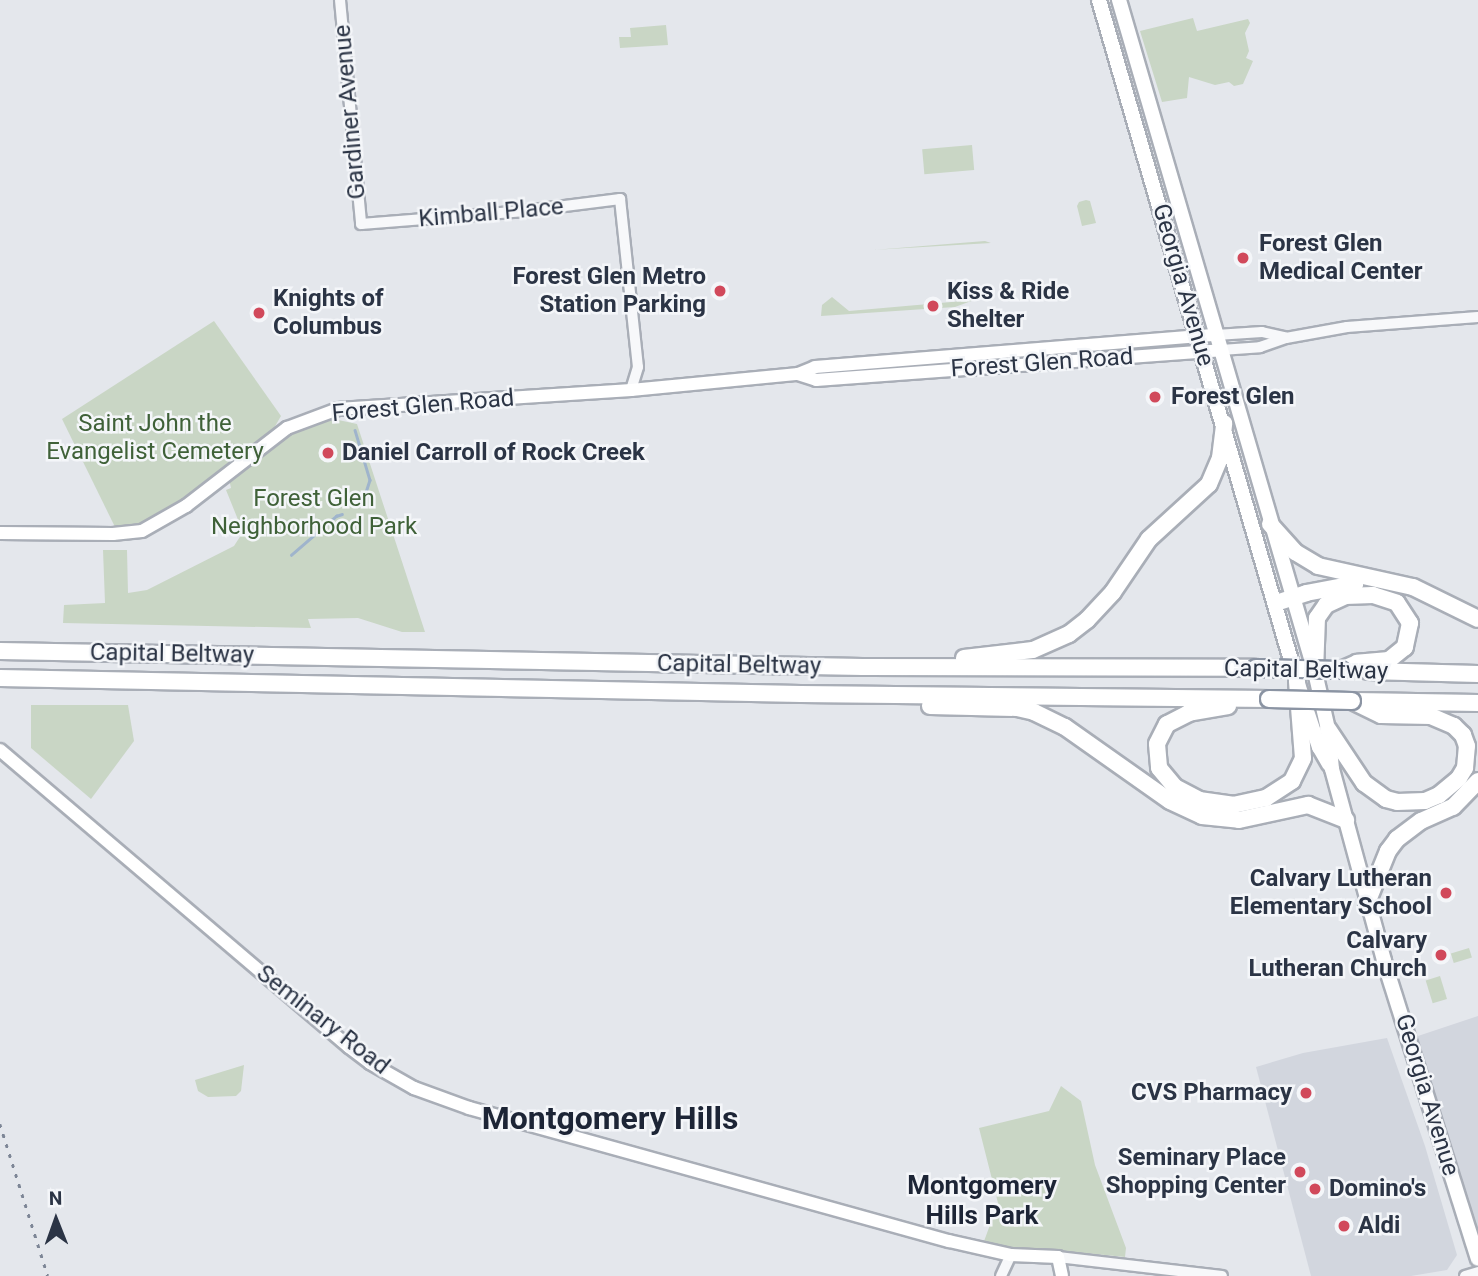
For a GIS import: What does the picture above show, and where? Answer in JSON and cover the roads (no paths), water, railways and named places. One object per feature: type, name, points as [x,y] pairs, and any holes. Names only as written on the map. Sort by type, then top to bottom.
[{"type":"highway","points":[[863,667],[1012,654],[1033,650],[1069,634],[1100,607],[1149,539],[1209,484],[1220,458],[1224,423]]},
{"type":"highway","points":[[1270,524],[1295,552],[1318,566],[1429,592],[1478,619]]},
{"type":"highway","points":[[1276,603],[1351,584],[1399,583]]},
{"type":"highway","points":[[1315,672],[1317,618],[1326,605],[1345,596],[1373,595],[1397,603],[1410,623],[1405,647],[1389,660],[1357,663],[1341,670]]},
{"type":"highway","name":"Capital Beltway","points":[[0,651],[863,667],[1256,668],[1478,674]]},
{"type":"highway","name":"Capital Beltway","points":[[0,678],[801,694],[1478,703]]},
{"type":"highway","points":[[1269,699],[1189,713],[1167,724],[1160,734],[1156,756],[1166,779],[1186,794],[1217,804],[1250,803],[1280,791],[1292,781],[1303,758],[1297,681]]},
{"type":"highway","points":[[801,694],[816,705],[1017,708],[1034,712],[1065,727],[1170,801],[1193,813],[1239,820],[1308,805],[1346,820]]},
{"type":"highway","points":[[1328,729],[1364,783],[1386,799],[1397,802],[1424,801],[1439,795],[1459,778],[1467,757],[1467,746],[1463,734],[1454,726],[1431,716],[1381,715],[1352,701]]},
{"type":"highway","points":[[1367,903],[1388,851],[1397,839],[1415,825],[1453,807],[1478,781]]},
{"type":"main road","name":"Georgia Avenue","points":[[1099,0],[1297,681],[1319,747],[1332,769]]},
{"type":"main road","name":"Georgia Avenue","points":[[1119,0],[1315,672],[1328,729],[1332,769],[1367,903],[1478,1259]]},
{"type":"main road","name":"Forest Glen Road","points":[[1201,344],[1216,335]]},
{"type":"main road","name":"Forest Glen Road","points":[[0,533],[113,534],[142,531],[186,506],[295,423],[338,409],[631,390],[797,374],[815,367],[864,362],[1201,344],[1221,350]]},
{"type":"main road","name":"Seminary Road","points":[[0,750],[349,1047],[370,1063],[414,1088],[469,1108],[883,1223],[1011,1255],[1058,1257]]},
{"type":"main road","points":[[1058,1257],[1062,1276]]},
{"type":"street","name":"Gardiner Avenue","points":[[340,0],[360,224]]},
{"type":"street","name":"Kimball Place","points":[[360,224],[525,211],[620,199],[638,367],[631,390]]},
{"type":"street","name":"Forest Glen Road","points":[[1221,350],[1261,347],[1286,338],[1347,327],[1478,317]]},
{"type":"street","name":"Forest Glen Road","points":[[1216,335],[1262,332],[1286,338]]},
{"type":"street","points":[[1001,1276],[1011,1255]]},
{"type":"street","points":[[1058,1257],[1222,1276]]},
{"type":"street","points":[[1465,1276],[1478,1272]]},
{"type":"waterway","points":[[355,430],[370,480],[364,499],[357,503]]},
{"type":"waterway","points":[[291,555],[336,516],[342,514]]},
{"type":"railway","points":[[0,1124],[48,1276]]},
{"type":"place","name":"Forest Glen Medical Center","points":[[1243,258]]},
{"type":"place","name":"Forest Glen Metro Station Parking","points":[[720,291]]},
{"type":"place","name":"Kiss & Ride Shelter","points":[[933,306]]},
{"type":"place","name":"Knights of Columbus","points":[[259,313]]},
{"type":"place","name":"Forest Glen","points":[[1155,397]]},
{"type":"place","name":"Daniel Carroll of Rock Creek","points":[[328,453]]},
{"type":"place","name":"Calvary Lutheran Elementary School","points":[[1446,893]]},
{"type":"place","name":"Calvary Lutheran Church","points":[[1441,955]]},
{"type":"place","name":"CVS Pharmacy","points":[[1306,1093]]},
{"type":"place","name":"Seminary Place Shopping Center","points":[[1300,1172]]},
{"type":"place","name":"Domino's","points":[[1315,1189]]},
{"type":"place","name":"Aldi","points":[[1344,1226]]},
{"type":"district","name":"Montgomery Hills","points":[[610,1118]]},
{"type":"district","name":"Montgomery Hills Park","points":[[982,1201]]},
{"type":"park label","name":"Saint John the Evangelist Cemetery","points":[[155,438]]},
{"type":"park label","name":"Forest Glen Neighborhood Park","points":[[314,513]]}]
